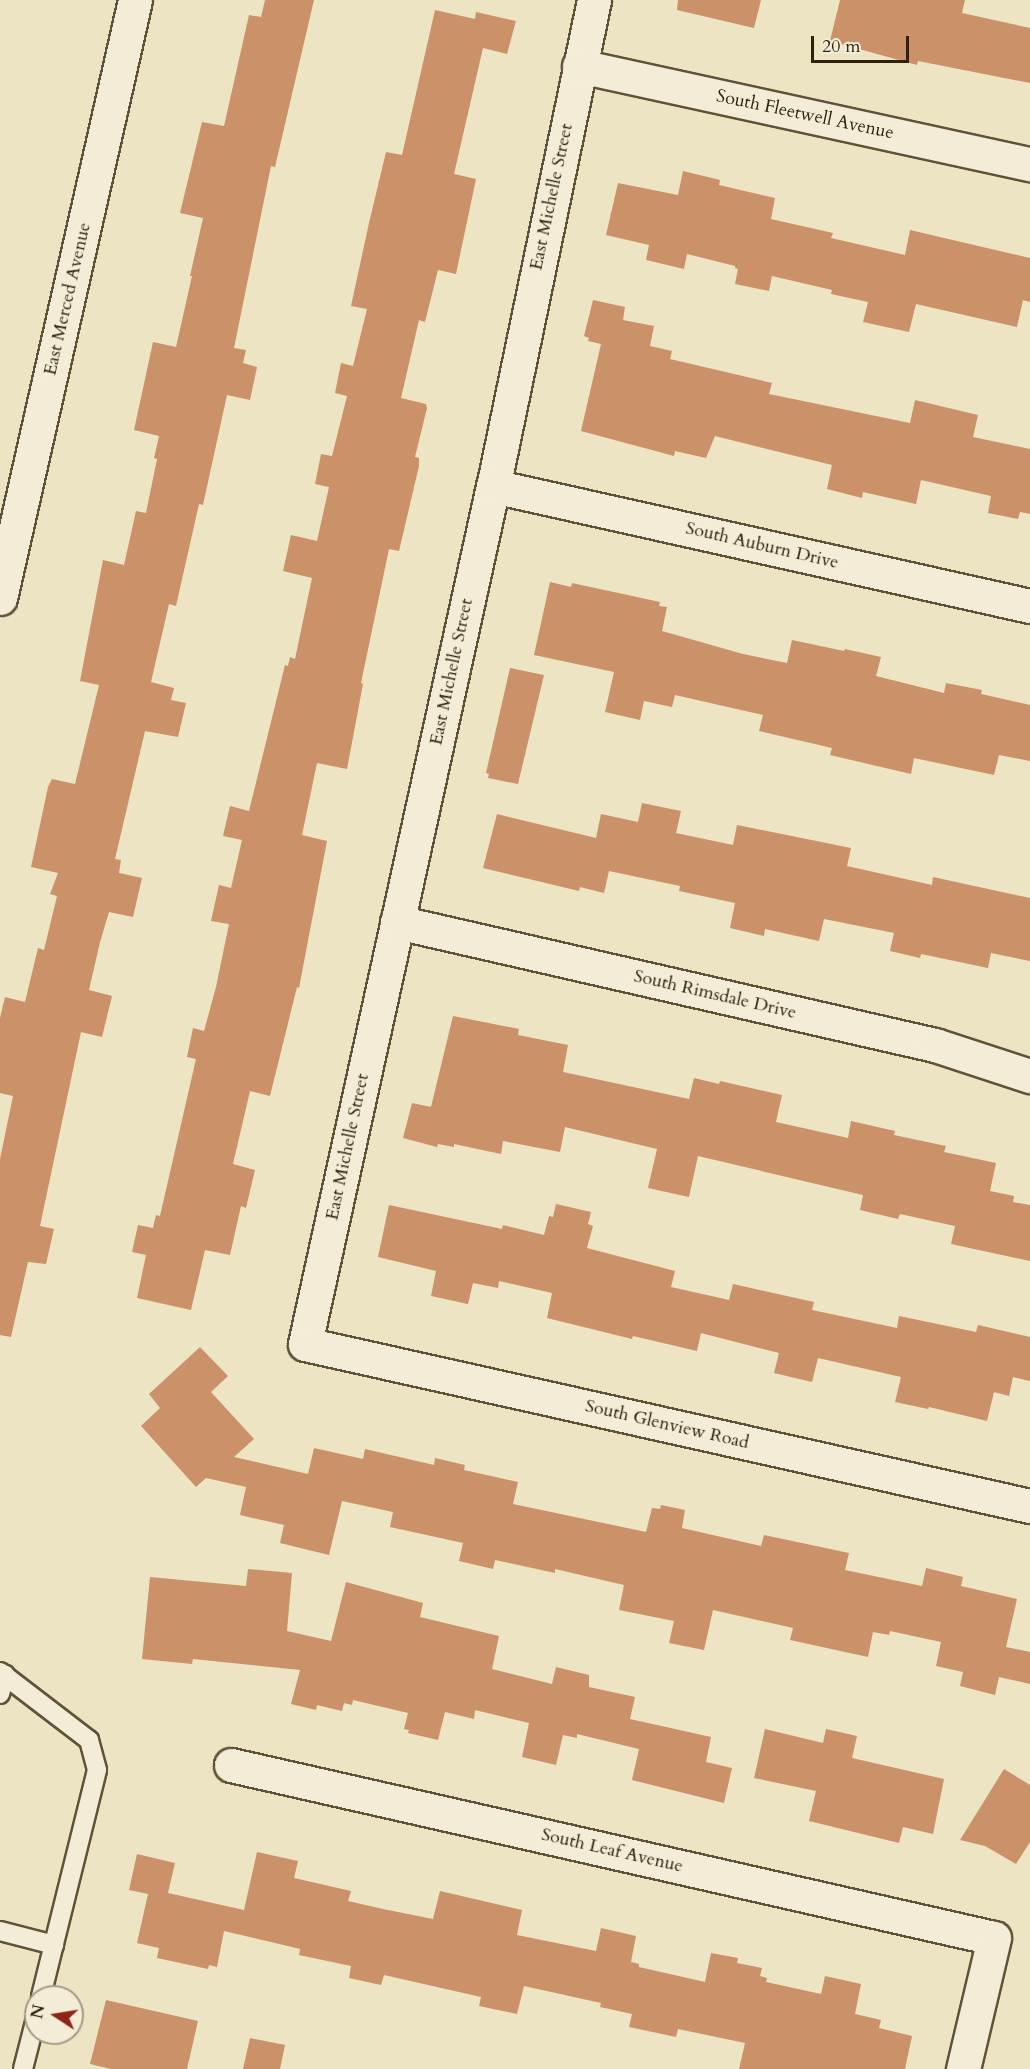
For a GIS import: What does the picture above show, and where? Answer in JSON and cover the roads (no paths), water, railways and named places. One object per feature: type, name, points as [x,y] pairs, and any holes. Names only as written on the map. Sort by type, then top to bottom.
[{"type":"street","name":"East Merced Avenue","points":[[0,598],[135,0]]},
{"type":"street","name":"East Michelle Street","points":[[305,1344],[493,486],[594,0]]},
{"type":"street","name":"South Fleetwell Avenue","points":[[579,66],[1030,164]]},
{"type":"street","name":"South Auburn Drive","points":[[493,486],[1030,606]]},
{"type":"street","name":"South Rimsdale Drive","points":[[397,922],[935,1045],[1030,1076]]},
{"type":"street","name":"South Glenview Road","points":[[305,1344],[1030,1506]]},
{"type":"street","name":"South Leaf Avenue","points":[[231,1765],[993,1938],[963,2069]]},
{"type":"lane","points":[[0,1694],[2,1673]]},
{"type":"lane","points":[[2,1673],[89,1740],[97,1770],[44,1985]]},
{"type":"lane","points":[[0,1931],[54,1945]]},
{"type":"lane","points":[[23,2069],[29,2045]]}]
